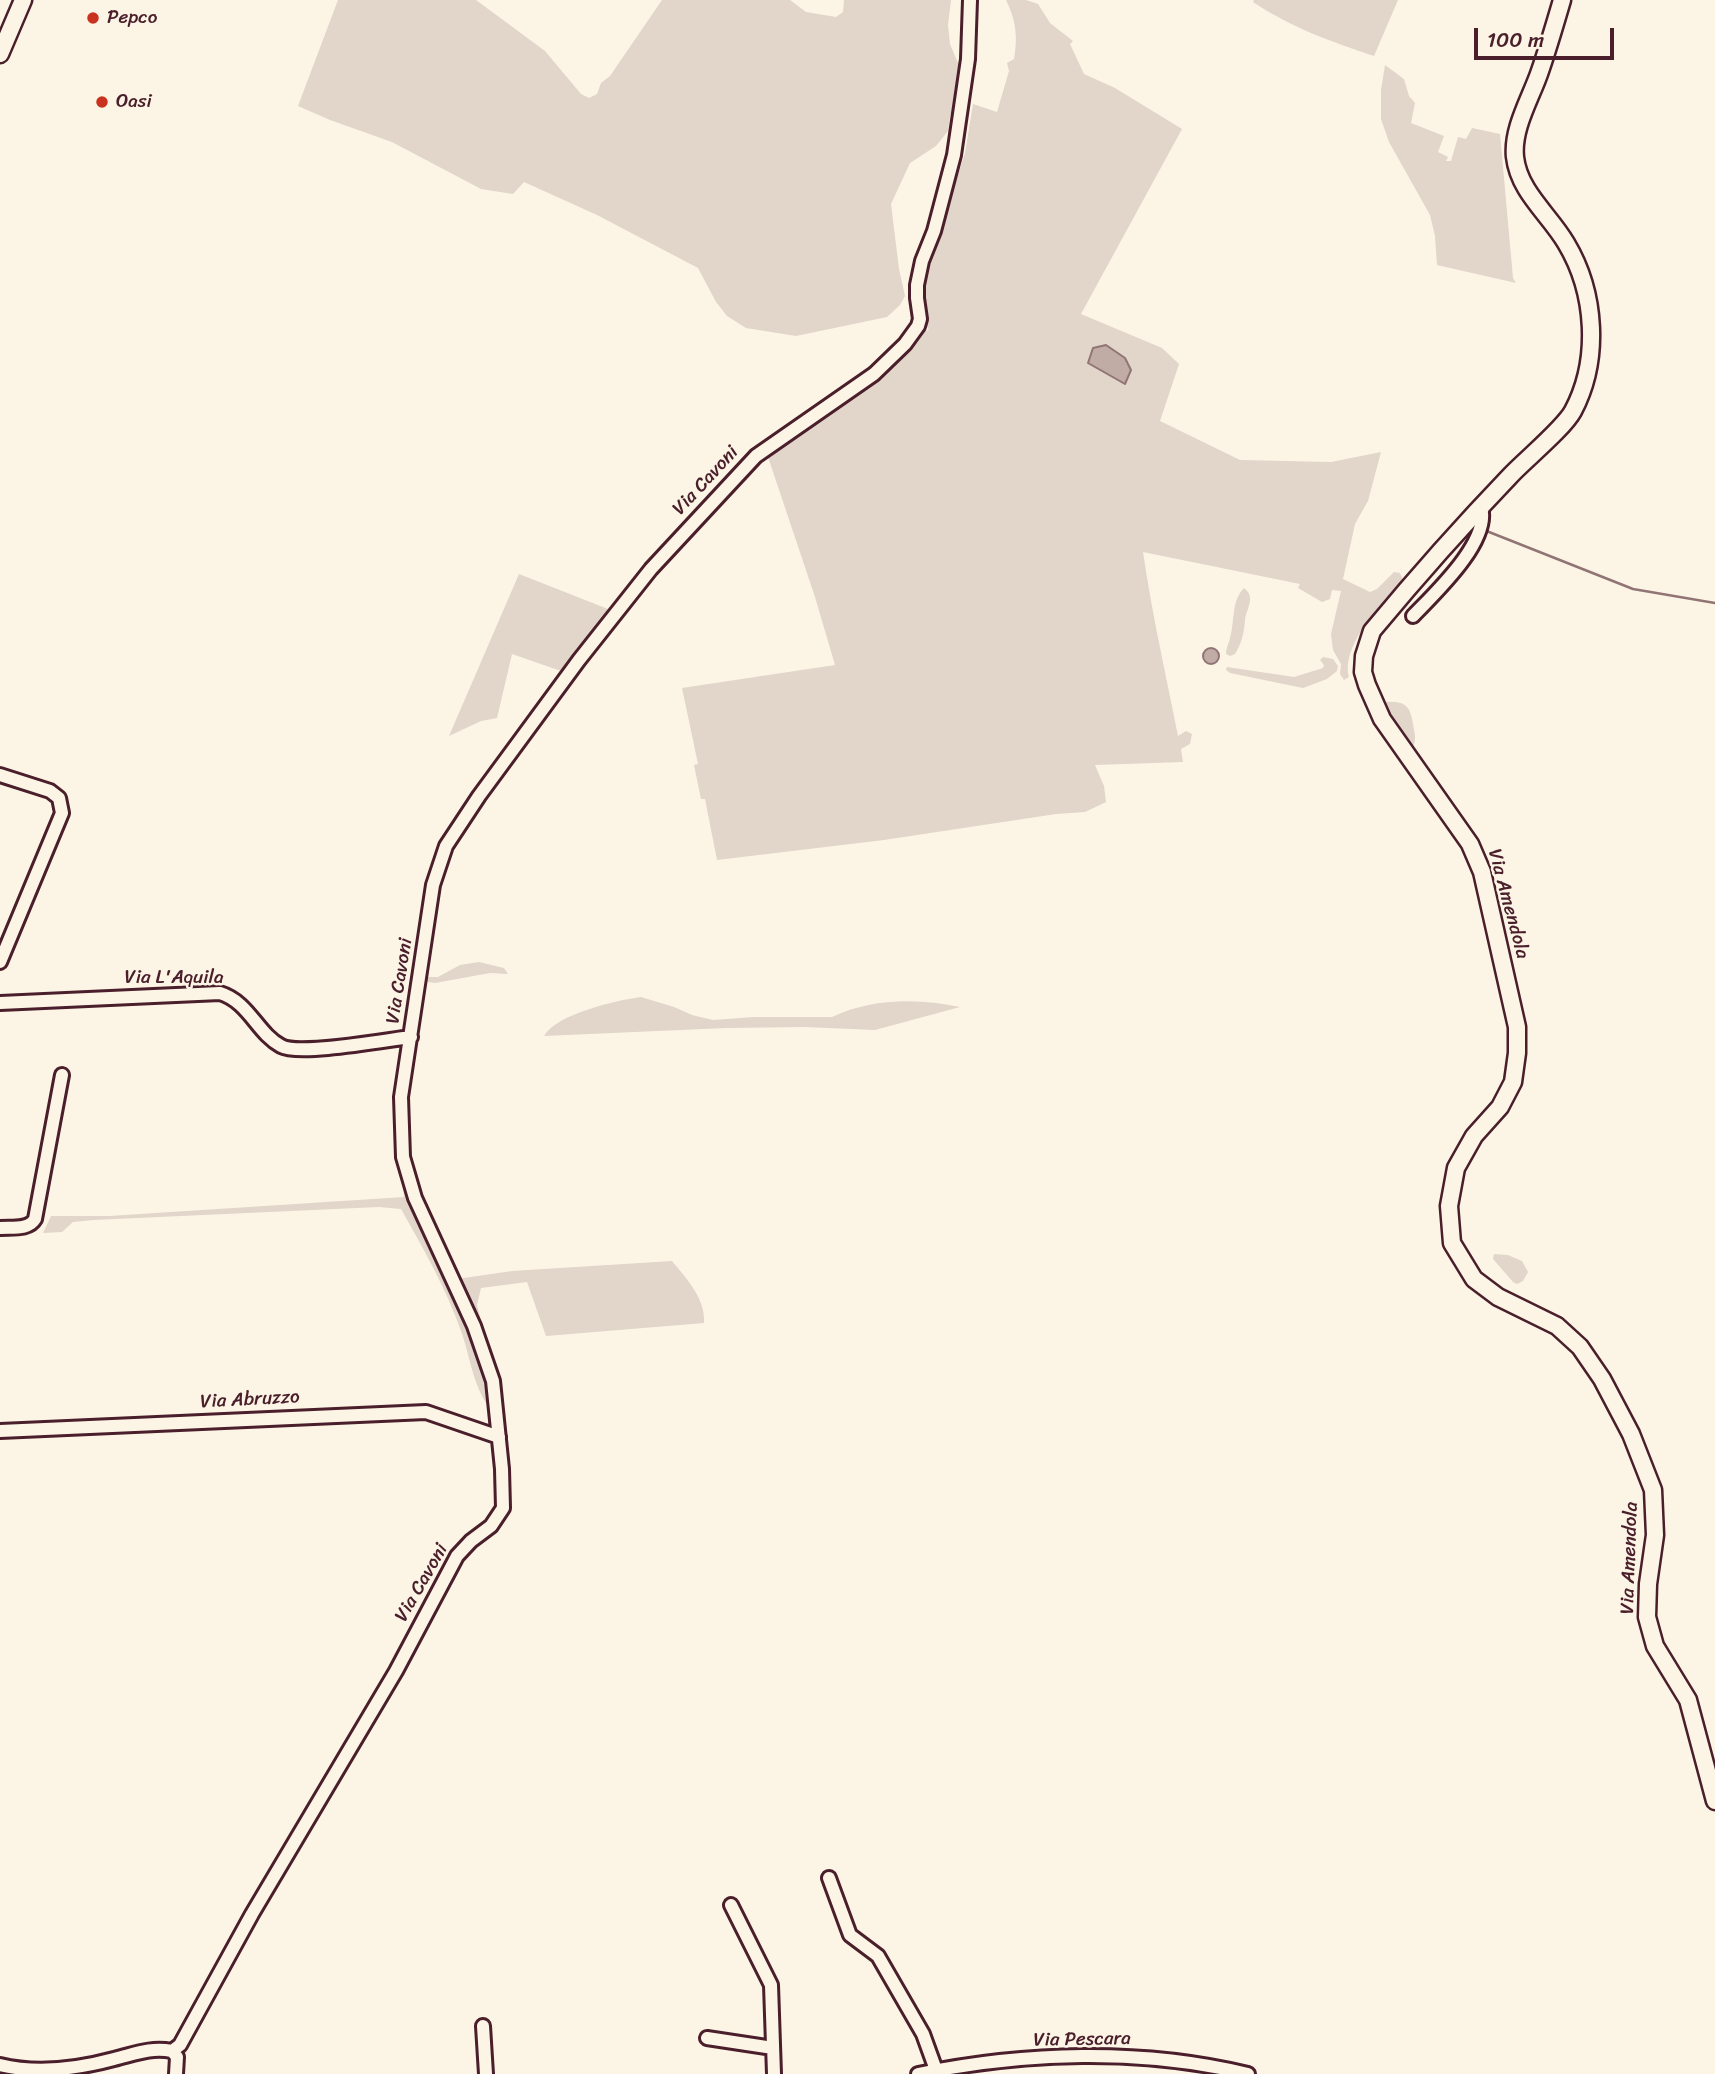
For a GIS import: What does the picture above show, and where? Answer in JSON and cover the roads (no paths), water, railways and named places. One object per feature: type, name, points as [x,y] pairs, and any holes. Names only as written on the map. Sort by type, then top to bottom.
[{"type":"main road","points":[[0,54],[23,0]]},
{"type":"main road","name":"Via Amendola","points":[[1562,0],[1540,71],[1515,136],[1515,159],[1526,190],[1566,243],[1580,275],[1590,312],[1591,351],[1583,388],[1572,414],[1481,507],[1372,631],[1367,643],[1363,672],[1382,719],[1470,845],[1482,872],[1517,1027],[1513,1082],[1500,1107],[1474,1136],[1456,1168],[1449,1206],[1452,1243],[1474,1279],[1498,1297],[1558,1326],[1580,1347],[1602,1379],[1632,1434],[1653,1490],[1655,1535],[1648,1584],[1647,1617],[1655,1646],[1688,1700],[1715,1801]]},
{"type":"street","name":"Via Cavoni","points":[[172,2050],[180,2045],[252,1914],[396,1671],[457,1556],[491,1526],[503,1508],[493,1381],[474,1326],[415,1198],[403,1157],[401,1097],[433,885],[446,846],[479,796],[631,592],[721,492],[756,456],[874,374],[905,344],[918,326],[920,319],[917,285],[922,261],[934,231],[954,155],[968,59],[970,0]]},
{"type":"street","points":[[1413,616],[1450,579],[1460,565],[1481,529],[1484,516],[1481,507]]},
{"type":"street","points":[[0,775],[50,791],[59,798],[62,813],[0,962]]},
{"type":"street","name":"Via L'Aquila","points":[[0,1003],[220,993],[232,997],[282,1047],[306,1049],[411,1037]]},
{"type":"street","points":[[0,1228],[27,1226],[35,1219],[62,1075]]},
{"type":"street","name":"Via Abruzzo","points":[[0,1431],[426,1412],[499,1437]]},
{"type":"street","points":[[829,1878],[850,1935],[878,1956],[923,2034],[936,2070]]},
{"type":"street","points":[[731,1905],[771,1985],[774,2074]]},
{"type":"street","points":[[482,2026],[486,2074]]},
{"type":"street","points":[[707,2038],[773,2048]]},
{"type":"street","points":[[0,2065],[61,2070],[157,2048],[172,2050],[177,2057],[176,2074]]},
{"type":"street","name":"Via Pescara","points":[[918,2074],[1041,2059],[1108,2056],[1248,2074]]},
{"type":"waterway","points":[[1484,530],[1633,589],[1715,603]]},
{"type":"place","name":"Pepco","points":[[93,18]]},
{"type":"place","name":"Oasi","points":[[102,102]]}]
